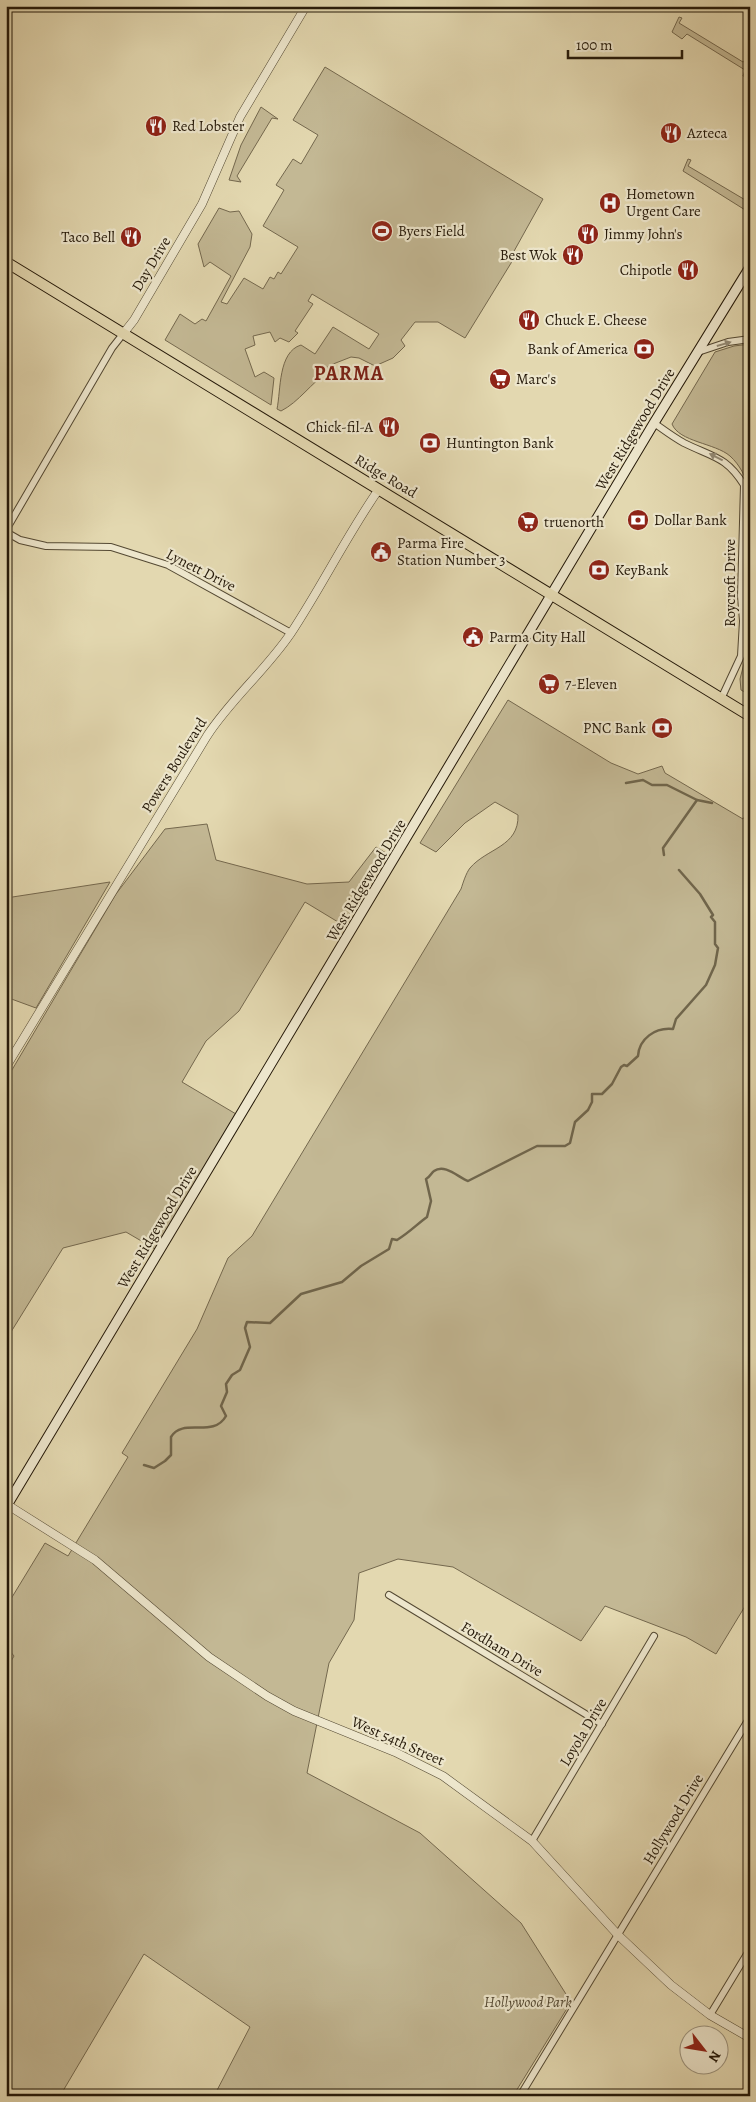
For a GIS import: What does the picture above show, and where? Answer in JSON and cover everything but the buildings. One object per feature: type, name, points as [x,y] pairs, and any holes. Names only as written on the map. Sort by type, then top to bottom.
[{"type":"main road","name":"Ridge Road","points":[[6,262],[750,716]]},
{"type":"main road","name":"West Ridgewood Drive","points":[[7,1505],[553,595],[654,423],[750,268]]},
{"type":"street","name":"Day Drive","points":[[6,531],[112,348],[134,320],[192,222],[207,193],[240,117],[306,6]]},
{"type":"street","points":[[698,352],[728,342],[750,338]]},
{"type":"street","name":"Roycroft Drive","points":[[654,423],[683,442],[721,458],[735,470],[744,485],[741,656],[721,699]]},
{"type":"street","name":"Powers Boulevard","points":[[6,1066],[207,736],[231,704],[263,670],[291,633],[379,489]]},
{"type":"street","name":"Lynett Drive","points":[[6,531],[20,540],[46,546],[111,548],[168,565],[291,633]]},
{"type":"street","name":"West 54th Street","points":[[7,1505],[95,1560],[209,1657],[267,1696],[294,1711],[395,1752],[443,1776],[532,1841],[618,1935],[671,1985],[710,2015],[750,2038]]},
{"type":"street","name":"Fordham Drive","points":[[389,1595],[602,1724]]},
{"type":"street","name":"Loyola Drive","points":[[532,1841],[654,1636]]},
{"type":"street","name":"Hollywood Drive","points":[[520,2096],[750,1717]]},
{"type":"street","points":[[710,2015],[750,1949]]},
{"type":"green space","points":[[679,17],[682,18],[679,23],[743,62],[750,57],[750,78],[743,76],[745,70],[687,34],[682,39],[672,32]]},
{"type":"green space","points":[[325,67],[543,199],[513,253],[516,255],[465,338],[438,322],[415,322],[401,340],[405,346],[393,358],[375,366],[359,358],[351,357],[328,366],[329,371],[294,403],[281,411],[277,409],[282,372],[288,355],[294,349],[301,345],[315,354],[333,327],[369,349],[379,334],[312,294],[308,301],[313,304],[295,331],[298,333],[289,342],[280,338],[275,342],[270,332],[253,336],[255,345],[245,349],[255,377],[264,372],[274,378],[271,405],[165,340],[180,314],[195,324],[202,319],[206,321],[231,276],[210,262],[204,267],[198,244],[219,208],[230,212],[239,211],[252,234],[250,247],[221,302],[227,304],[244,278],[263,289],[270,277],[274,279],[278,272],[281,274],[298,247],[263,226],[284,190],[276,185],[293,159],[301,164],[318,135],[293,120]]},
{"type":"green space","points":[[261,107],[278,119],[272,118],[237,176],[241,182],[229,180],[241,145]]},
{"type":"green space","points":[[688,159],[691,160],[688,166],[747,201],[750,196],[750,213],[683,171]]},
{"type":"green space","points":[[750,344],[750,490],[742,471],[730,456],[716,448],[689,439],[676,430],[672,424],[715,352],[734,346]]},
{"type":"green space","points":[[750,640],[750,695],[741,690],[740,679]]},
{"type":"green space","name":"Hollywood Park","points":[[508,700],[611,763],[638,774],[662,766],[665,773],[743,819],[750,809],[750,1598],[716,1654],[686,1637],[605,1606],[581,1641],[453,1567],[398,1559],[359,1573],[354,1620],[329,1663],[307,1773],[420,1833],[521,1923],[571,2002],[513,2096],[214,2096],[250,2027],[144,1954],[60,2096],[6,2096],[6,1670],[14,1656],[6,1646],[6,1607],[45,1543],[68,1556],[128,1457],[122,1453],[197,1329],[228,1258],[252,1236],[461,889],[470,868],[477,861],[508,841],[513,834],[517,826],[518,815],[495,802],[465,823],[436,852],[420,843]]},
{"type":"green space","points":[[207,824],[216,860],[307,884],[349,882],[376,847],[386,853],[343,925],[305,902],[239,1011],[206,1041],[182,1082],[236,1114],[155,1249],[126,1232],[63,1248],[6,1340],[6,1080],[116,894],[165,829]]},
{"type":"green space","points":[[110,882],[36,1008],[6,997],[6,898]]},
{"type":"waterway","points":[[626,783],[643,780],[652,785],[667,785],[697,800]]},
{"type":"waterway","points":[[664,855],[663,848],[697,800],[712,803]]},
{"type":"waterway","points":[[144,1465],[154,1468],[171,1455],[171,1437],[176,1431],[214,1426],[220,1423],[226,1416],[221,1406],[227,1392],[226,1384],[232,1375],[240,1370],[250,1347],[245,1328],[247,1322],[270,1323],[301,1294],[342,1282],[361,1266],[389,1249],[392,1239],[397,1240],[427,1217],[431,1201],[426,1179],[434,1171],[438,1169],[447,1170],[468,1181],[537,1146],[565,1146],[570,1143],[575,1122],[588,1110],[592,1102],[592,1094],[602,1094],[612,1084],[621,1067],[627,1066],[638,1056],[641,1044],[649,1035],[660,1030],[673,1029],[676,1019],[706,985],[715,965],[718,948],[715,944],[715,922],[711,917],[713,915],[700,894],[679,870]]},
{"type":"place","name":"Red Lobster","points":[[156,126]]},
{"type":"place","name":"Azteca","points":[[671,133]]},
{"type":"place","name":"Hometown Urgent Care","points":[[610,203]]},
{"type":"place","name":"Byers Field","points":[[382,231]]},
{"type":"place","name":"Jimmy John's","points":[[588,234]]},
{"type":"place","name":"Taco Bell","points":[[131,237]]},
{"type":"place","name":"Best Wok","points":[[573,255]]},
{"type":"place","name":"Chipotle","points":[[688,270]]},
{"type":"place","name":"Chuck E. Cheese","points":[[529,320]]},
{"type":"place","name":"Bank of America","points":[[644,349]]},
{"type":"place","name":"Marc's","points":[[500,379]]},
{"type":"place","name":"Chick-fil-A","points":[[389,427]]},
{"type":"place","name":"Huntington Bank","points":[[430,443]]},
{"type":"place","name":"Dollar Bank","points":[[638,520]]},
{"type":"place","name":"truenorth","points":[[528,522]]},
{"type":"place","name":"Parma Fire Station Number 3","points":[[381,552]]},
{"type":"place","name":"KeyBank","points":[[599,570]]},
{"type":"place","name":"Parma City Hall","points":[[473,637]]},
{"type":"place","name":"7-Eleven","points":[[549,684]]},
{"type":"place","name":"PNC Bank","points":[[662,728]]},
{"type":"district","name":"PARMA","points":[[349,373]]}]
